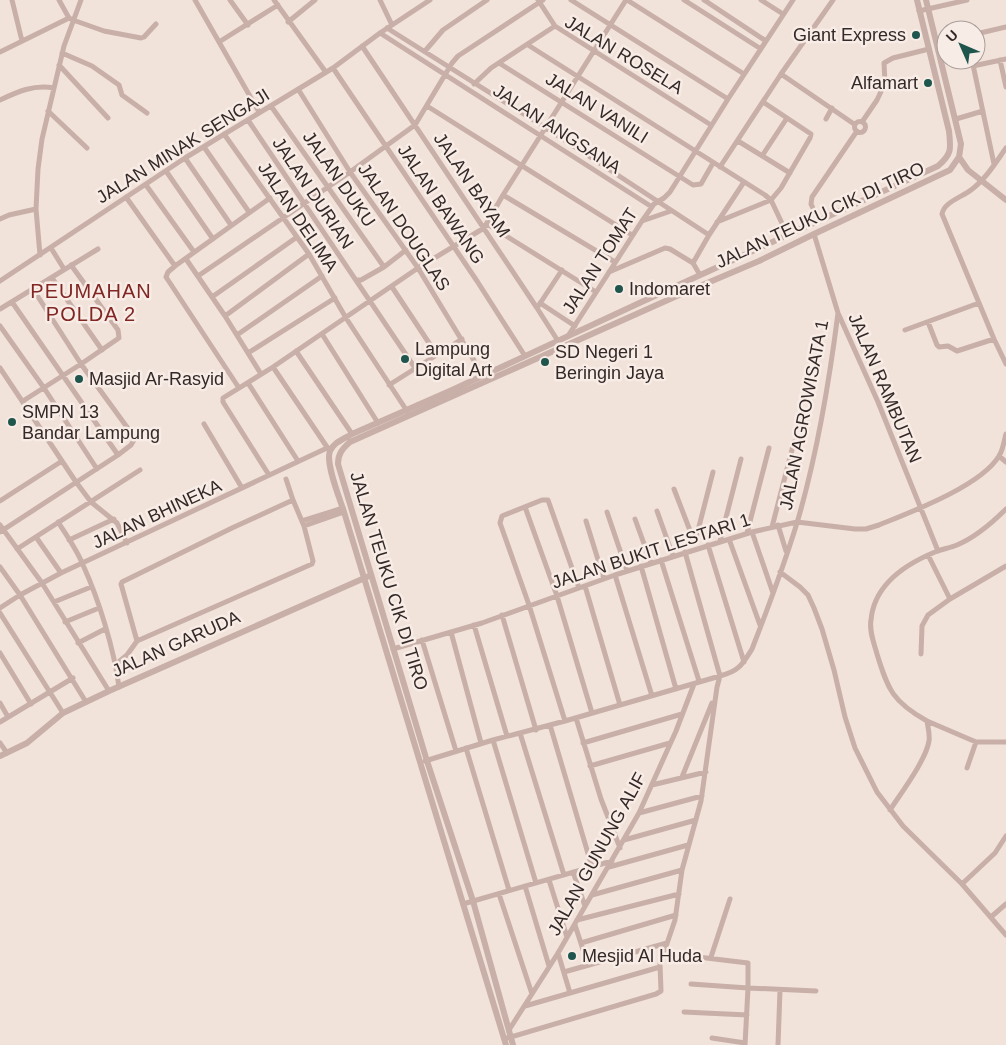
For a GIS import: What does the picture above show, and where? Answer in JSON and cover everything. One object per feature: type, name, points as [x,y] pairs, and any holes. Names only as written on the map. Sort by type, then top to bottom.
[{"type":"street","points":[[12,0],[22,41]]},
{"type":"street","points":[[59,0],[71,19],[104,31],[141,38],[156,24]]},
{"type":"street","points":[[40,255],[36,209],[38,169],[48,111],[62,53],[71,19],[81,0]]},
{"type":"street","points":[[195,0],[259,112]]},
{"type":"street","points":[[230,0],[248,25]]},
{"type":"street","points":[[274,0],[288,22],[326,71]]},
{"type":"street","points":[[288,22],[316,0]]},
{"type":"street","points":[[380,0],[390,26],[474,84],[546,128],[709,235]]},
{"type":"street","name":"JALAN MINAK SENGAJI","points":[[0,281],[185,158],[333,68],[380,33],[430,0]]},
{"type":"street","points":[[425,51],[443,30],[487,0]]},
{"type":"street","points":[[571,0],[728,99]]},
{"type":"street","points":[[627,0],[744,74]]},
{"type":"street","name":"JALAN ANGSANA","points":[[486,226],[521,166],[627,0]]},
{"type":"street","points":[[684,0],[760,49]]},
{"type":"street","points":[[704,0],[766,41]]},
{"type":"street","points":[[761,0],[784,14]]},
{"type":"street","name":"JALAN TOMAT","points":[[568,336],[632,235],[652,207],[667,195],[793,0]]},
{"type":"street","points":[[720,167],[781,74],[833,0]]},
{"type":"street","name":"JALAN TEUKU CIK DI TIRO","points":[[485,379],[525,356],[673,288],[699,274],[848,209],[938,166],[947,158],[951,149],[949,131],[917,0]]},
{"type":"street","points":[[926,0],[956,119],[960,157],[968,170],[1006,200]]},
{"type":"street","points":[[919,11],[967,0]]},
{"type":"street","points":[[198,276],[415,125],[458,56],[540,1],[555,26]]},
{"type":"street","points":[[219,42],[278,6]]},
{"type":"street","points":[[0,52],[71,19]]},
{"type":"street","name":"JALAN ROSELA","points":[[474,84],[485,73],[555,26],[711,125]]},
{"type":"street","points":[[986,32],[1006,27]]},
{"type":"street","name":"JALAN ANGSANA","points":[[380,33],[652,207]]},
{"type":"street","points":[[528,45],[771,200],[787,234]]},
{"type":"street","name":"JALAN BAYAM","points":[[362,46],[486,226],[539,306],[558,341]]},
{"type":"street","points":[[862,122],[877,100],[885,83],[884,62],[929,49]]},
{"type":"street","points":[[62,53],[92,66],[119,85],[122,95],[147,113]]},
{"type":"street","points":[[986,61],[1003,59],[1006,87]]},
{"type":"street","name":"JALAN VANILI","points":[[499,63],[679,177],[697,186],[703,181],[714,163]]},
{"type":"street","points":[[59,65],[108,118]]},
{"type":"street","name":"JALAN BAWANG","points":[[333,68],[454,246],[525,356]]},
{"type":"street","points":[[974,70],[994,164]]},
{"type":"street","points":[[781,74],[854,124],[857,131]]},
{"type":"street","points":[[938,84],[946,80]]},
{"type":"street","points":[[0,100],[22,90],[45,86],[54,88]]},
{"type":"street","name":"JALAN DOUGLAS","points":[[298,89],[350,172],[418,268],[485,379]]},
{"type":"street","points":[[717,222],[771,200],[811,136],[763,102]]},
{"type":"street","name":"JALAN DUKU","points":[[271,106],[384,267]]},
{"type":"street","points":[[427,106],[632,235]]},
{"type":"street","points":[[826,119],[832,108]]},
{"type":"street","points":[[48,111],[87,148]]},
{"type":"street","points":[[956,119],[983,111]]},
{"type":"street","points":[[762,156],[787,118]]},
{"type":"street","name":"JALAN DURIAN","points":[[248,120],[415,368]]},
{"type":"street","points":[[854,124],[858,121],[862,122]]},
{"type":"street","points":[[819,221],[811,204],[812,197],[857,131],[864,130],[865,126],[862,122]]},
{"type":"street","name":"JALAN DELIMA","points":[[224,134],[309,254],[346,318],[409,413]]},
{"type":"street","points":[[738,141],[790,172]]},
{"type":"street","points":[[204,147],[249,212]]},
{"type":"street","points":[[1006,148],[981,182],[942,210],[942,214],[1006,364]]},
{"type":"street","name":"JALAN TEUKU CIK DI TIRO","points":[[507,1038],[473,901],[393,649],[338,464],[338,456],[350,442],[409,413],[735,272],[939,177],[953,167],[960,157]]},
{"type":"street","points":[[185,158],[231,225]]},
{"type":"street","points":[[953,167],[968,170]]},
{"type":"street","points":[[166,171],[213,239]]},
{"type":"street","points":[[693,263],[717,222],[744,182]]},
{"type":"street","points":[[146,184],[194,252]]},
{"type":"street","points":[[503,195],[616,262]]},
{"type":"street","points":[[126,197],[175,266]]},
{"type":"street","points":[[239,388],[167,280],[166,274],[270,198]]},
{"type":"street","points":[[868,199],[865,203],[866,206],[872,207]]},
{"type":"street","points":[[0,219],[36,209]]},
{"type":"street","points":[[848,209],[854,211],[851,217]]},
{"type":"street","points":[[642,221],[671,211]]},
{"type":"street","points":[[269,474],[222,399],[296,352],[418,268],[486,226],[596,292]]},
{"type":"street","name":"JALAN RAMBUTAN","points":[[814,234],[838,313],[878,402],[938,551]]},
{"type":"street","points":[[212,297],[297,237]]},
{"type":"street","points":[[51,248],[64,270]]},
{"type":"street","points":[[609,272],[665,248],[693,263],[699,274]]},
{"type":"street","points":[[0,309],[98,249]]},
{"type":"street","points":[[357,280],[361,280],[384,267],[406,250]]},
{"type":"street","points":[[225,316],[309,254]]},
{"type":"street","points":[[186,259],[225,316],[261,374]]},
{"type":"street","points":[[23,401],[115,342],[120,334],[71,265]]},
{"type":"street","points":[[562,270],[539,306],[575,326]]},
{"type":"street","points":[[237,335],[322,276]]},
{"type":"street","points":[[52,278],[102,350]]},
{"type":"street","points":[[392,287],[437,355]]},
{"type":"street","points":[[673,288],[679,295]]},
{"type":"street","points":[[33,289],[81,364],[132,434],[134,440],[118,455],[1,529],[42,583],[109,691]]},
{"type":"street","points":[[248,353],[335,298]]},
{"type":"street","points":[[12,302],[118,455]]},
{"type":"street","points":[[905,330],[979,303]]},
{"type":"street","name":"JALAN AGROWISATA 1","points":[[744,662],[752,649],[761,626],[797,522],[815,452],[832,366],[838,313]]},
{"type":"street","points":[[928,322],[936,345],[939,347],[948,346],[957,351],[994,339]]},
{"type":"street","points":[[0,326],[44,388],[97,469]]},
{"type":"street","points":[[583,330],[586,338]]},
{"type":"street","points":[[322,334],[378,423]]},
{"type":"street","points":[[389,385],[462,339]]},
{"type":"street","points":[[296,352],[352,434]]},
{"type":"street","points":[[273,367],[329,449]]},
{"type":"street","points":[[0,368],[76,482],[91,502],[114,519],[127,542]]},
{"type":"street","points":[[248,383],[298,461]]},
{"type":"street","name":"JALAN TEUKU CIK DI TIRO","points":[[409,413],[378,423],[337,442],[329,449],[330,463],[464,904],[507,1038],[513,1045]]},
{"type":"street","points":[[204,424],[242,488]]},
{"type":"street","points":[[1006,434],[999,456],[1006,462]]},
{"type":"street","points":[[787,552],[775,526],[794,442]]},
{"type":"street","points":[[769,448],[750,532],[773,594]]},
{"type":"street","name":"JALAN BHINEKA","points":[[0,608],[61,573],[269,474],[329,449]]},
{"type":"street","name":"JALAN BUKIT LESTARI 1","points":[[393,649],[474,625],[641,566],[750,532],[797,522],[840,528],[866,529],[879,525],[920,508],[958,489],[988,469],[999,456]]},
{"type":"street","points":[[720,541],[741,459]]},
{"type":"street","points":[[0,501],[62,461]]},
{"type":"street","points":[[17,549],[140,470]]},
{"type":"street","points":[[695,549],[695,542],[713,472]]},
{"type":"street","points":[[115,665],[124,658],[137,641],[309,566],[313,561],[304,523],[286,479]]},
{"type":"street","points":[[674,488],[695,542]]},
{"type":"street","points":[[565,721],[529,605],[500,522],[502,516],[505,513],[546,499],[549,502],[579,588]]},
{"type":"street","points":[[137,641],[122,582],[293,500]]},
{"type":"street","points":[[525,507],[557,596],[592,713]]},
{"type":"street","points":[[1006,509],[985,528],[974,535],[957,545],[928,555],[899,572],[889,581],[873,606],[870,621],[874,644],[890,691],[900,704],[927,721],[976,742],[1006,742]]},
{"type":"street","points":[[304,523],[343,510]]},
{"type":"street","points":[[657,511],[673,556]]},
{"type":"street","points":[[607,512],[627,571]]},
{"type":"street","points":[[69,540],[114,519]]},
{"type":"street","points":[[635,519],[651,563]]},
{"type":"street","points":[[58,522],[83,564],[99,608],[115,665],[119,687]]},
{"type":"street","points":[[586,522],[604,579]]},
{"type":"street","points":[[36,537],[61,573]]},
{"type":"street","points":[[729,539],[761,626]]},
{"type":"street","points":[[420,764],[427,760],[482,743],[536,730],[737,670],[744,662],[708,545]]},
{"type":"street","points":[[682,777],[714,697],[720,676],[685,552]]},
{"type":"street","points":[[928,555],[950,599]]},
{"type":"street","points":[[661,560],[696,682]]},
{"type":"street","points":[[641,566],[676,689]]},
{"type":"street","points":[[921,654],[922,626],[928,615],[950,599],[1006,566]]},
{"type":"street","points":[[0,567],[73,678],[86,702]]},
{"type":"street","points":[[780,572],[808,595],[814,608],[834,670],[845,717],[856,748],[877,792],[903,826],[962,884],[1006,935]]},
{"type":"street","name":"JALAN GARUDA","points":[[3,755],[27,743],[63,713],[372,574]]},
{"type":"street","points":[[615,575],[652,696]]},
{"type":"street","points":[[585,586],[620,705]]},
{"type":"street","points":[[54,602],[91,588]]},
{"type":"street","points":[[65,622],[99,608]]},
{"type":"street","points":[[0,613],[63,713]]},
{"type":"street","points":[[502,615],[536,730]]},
{"type":"street","points":[[474,625],[507,736]]},
{"type":"street","points":[[78,643],[105,629]]},
{"type":"street","points":[[451,632],[482,743]]},
{"type":"street","points":[[422,640],[456,751]]},
{"type":"street","points":[[0,653],[31,704]]},
{"type":"street","points":[[0,722],[73,678]]},
{"type":"street","name":"JALAN GUNUNG ALIF","points":[[507,1038],[524,1006],[609,867],[639,813],[696,682]]},
{"type":"street","points":[[507,1038],[661,991],[660,967],[676,915],[682,870],[702,796],[714,697]]},
{"type":"street","points":[[0,702],[8,717]]},
{"type":"street","points":[[583,743],[682,714]]},
{"type":"street","points":[[576,718],[601,799],[620,848]]},
{"type":"street","points":[[890,810],[925,754],[929,742],[927,721]]},
{"type":"street","points":[[550,725],[592,867]]},
{"type":"street","points":[[520,733],[564,875]]},
{"type":"street","points":[[493,740],[536,883]]},
{"type":"street","points":[[967,768],[976,742]]},
{"type":"street","points":[[0,743],[3,755]]},
{"type":"street","points":[[590,766],[670,743]]},
{"type":"street","points":[[466,748],[509,890]]},
{"type":"street","points":[[652,785],[706,772]]},
{"type":"street","points":[[639,813],[702,796]]},
{"type":"street","points":[[624,840],[696,820]]},
{"type":"street","points":[[962,884],[995,853],[1006,836]]},
{"type":"street","points":[[609,867],[688,845]]},
{"type":"street","points":[[464,904],[612,861]]},
{"type":"street","points":[[592,895],[682,870]]},
{"type":"street","points":[[573,872],[585,906]]},
{"type":"street","points":[[549,880],[567,937]]},
{"type":"street","points":[[525,886],[549,966]]},
{"type":"street","points":[[499,894],[532,994]]},
{"type":"street","points":[[588,965],[576,922],[679,894]]},
{"type":"street","points":[[710,958],[730,899]]},
{"type":"street","points":[[991,917],[1006,904]]},
{"type":"street","points":[[581,943],[676,915]]},
{"type":"street","points":[[564,972],[667,943]]},
{"type":"street","points":[[558,952],[570,993]]},
{"type":"street","points":[[698,957],[748,963],[745,1044],[712,1038]]},
{"type":"street","points":[[524,1006],[660,967]]},
{"type":"street","points":[[691,984],[816,991]]},
{"type":"street","points":[[778,1045],[780,990]]},
{"type":"street","points":[[684,1012],[747,1015]]},
{"type":"place","name":"Giant Express","points":[[916,35]]},
{"type":"place","name":"Alfamart","points":[[928,83]]},
{"type":"place","name":"Indomaret","points":[[619,289]]},
{"type":"place","name":"Lampung Digital Art","points":[[405,359]]},
{"type":"place","name":"SD Negeri 1 Beringin Jaya","points":[[545,362]]},
{"type":"place","name":"Masjid Ar-Rasyid","points":[[79,379]]},
{"type":"place","name":"SMPN 13 Bandar Lampung","points":[[12,422]]},
{"type":"place","name":"Mesjid Al Huda","points":[[572,956]]},
{"type":"district","name":"PEUMAHAN POLDA 2","points":[[91,302]]}]
